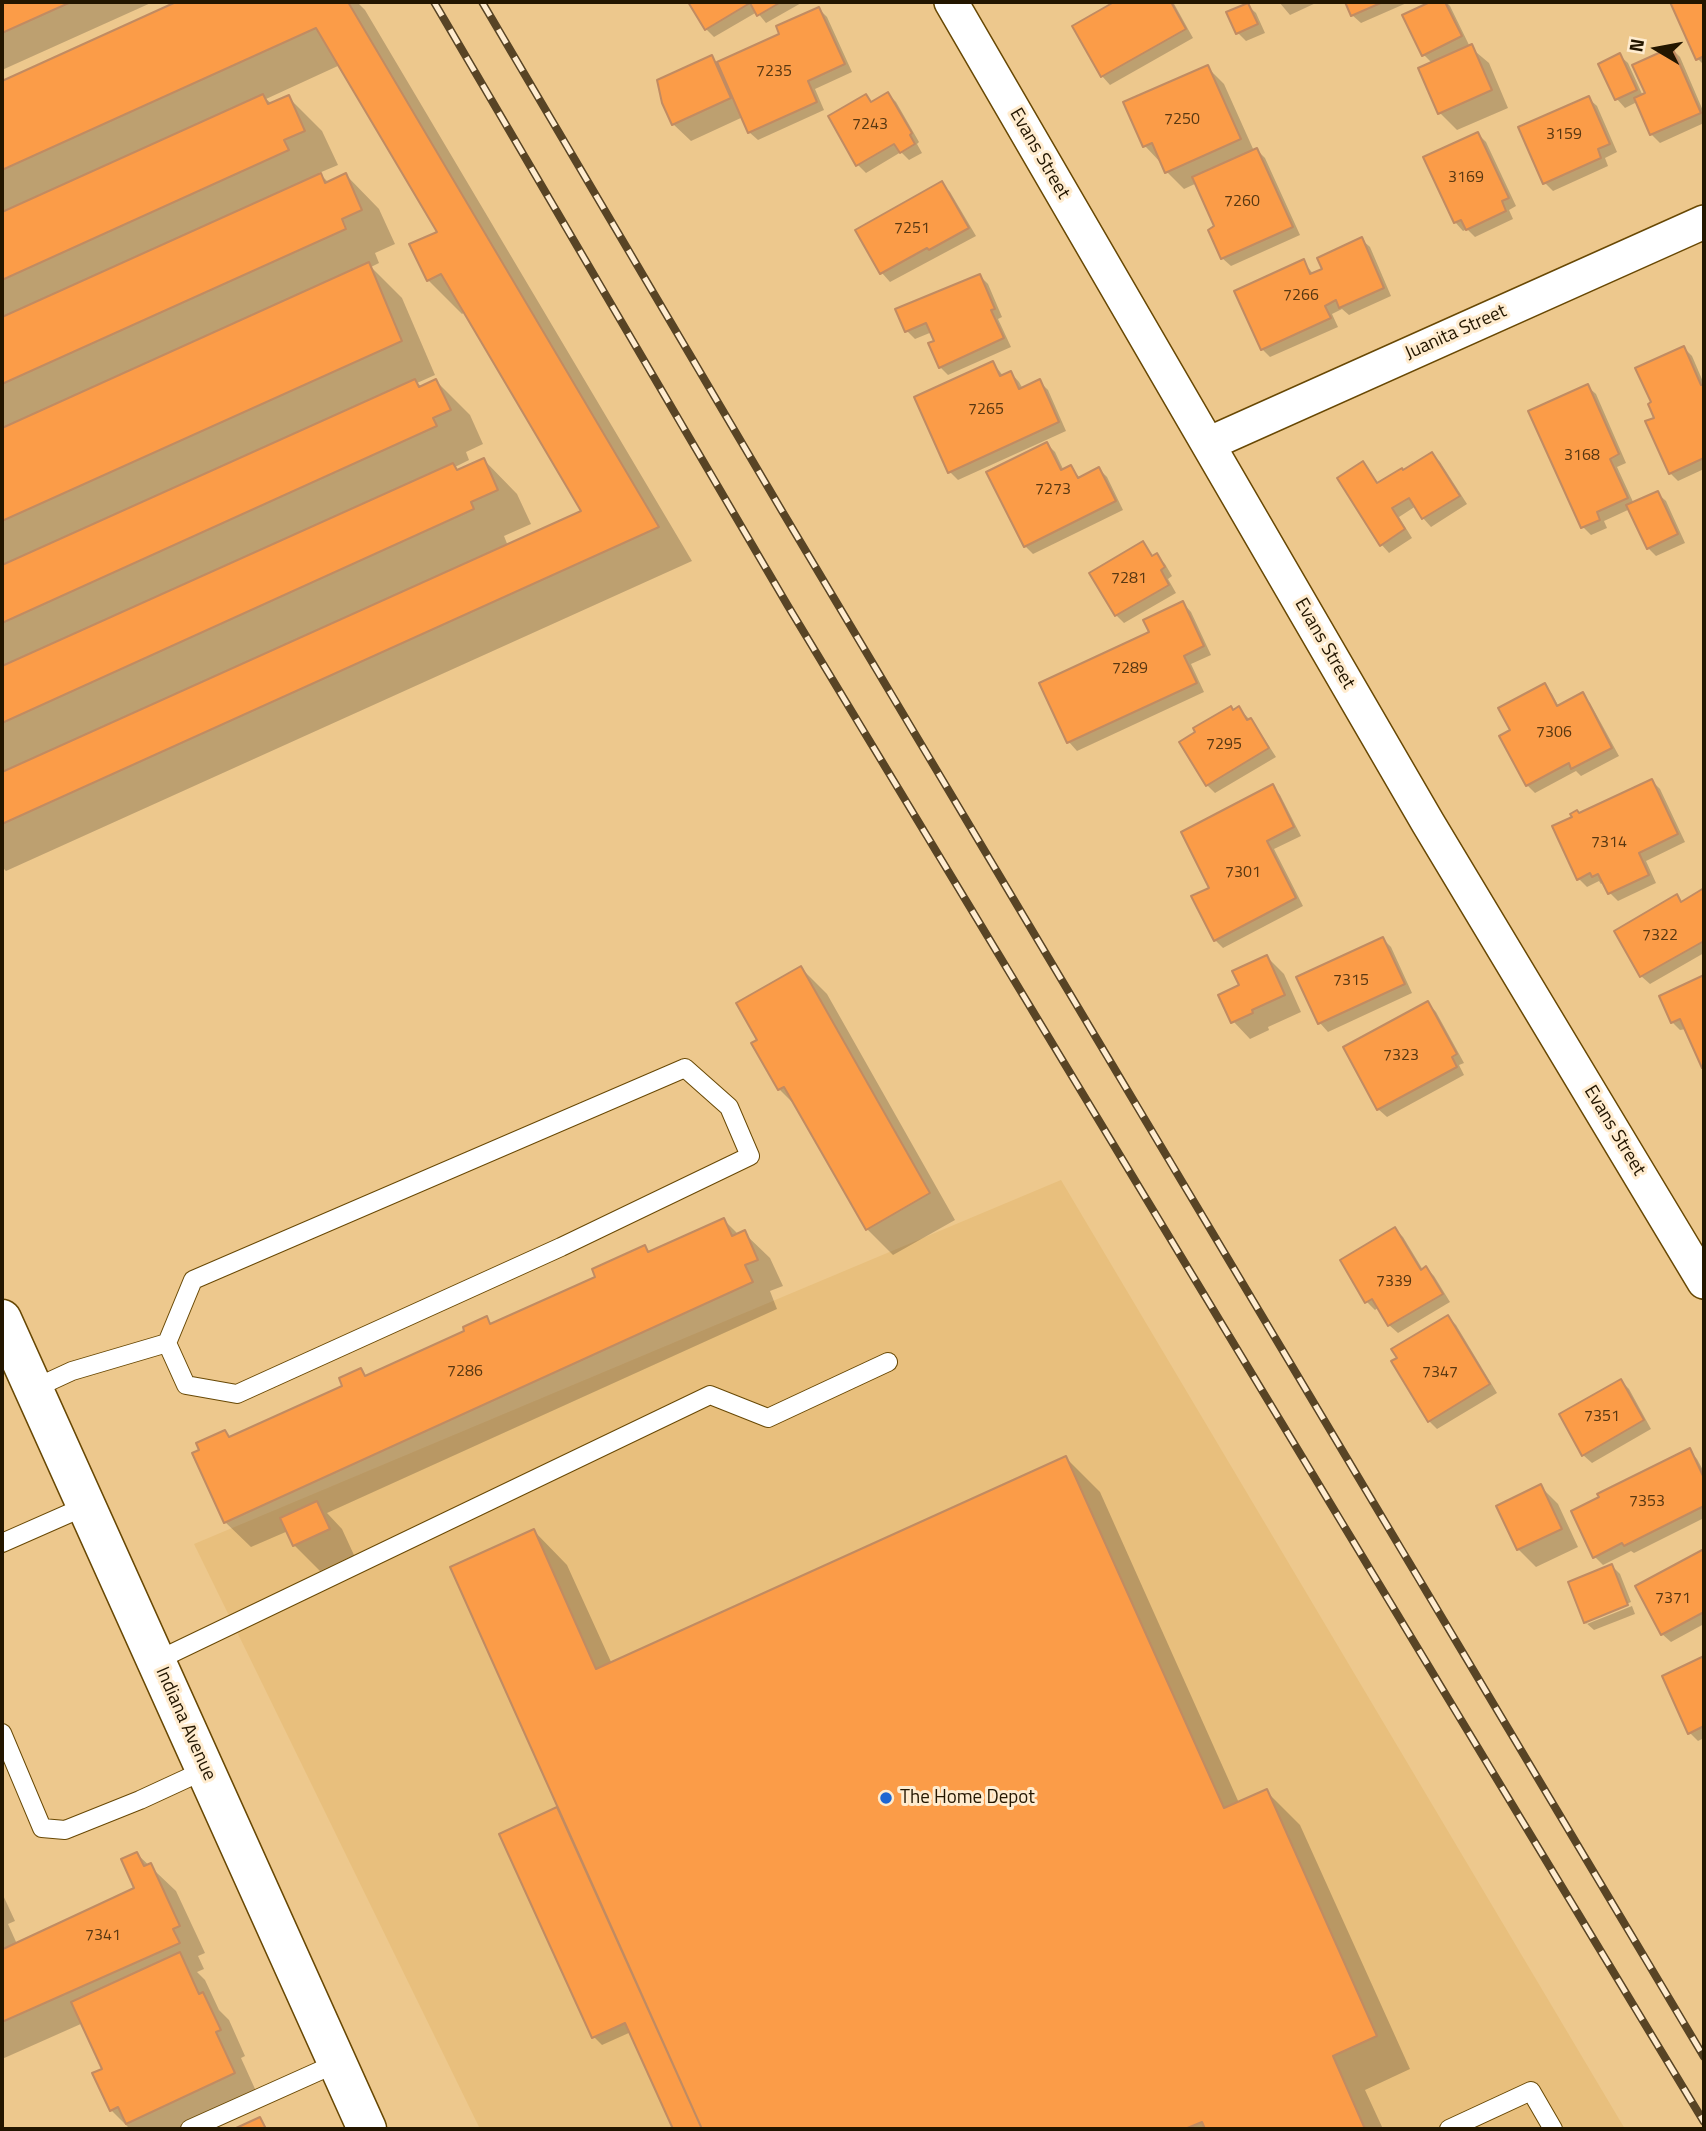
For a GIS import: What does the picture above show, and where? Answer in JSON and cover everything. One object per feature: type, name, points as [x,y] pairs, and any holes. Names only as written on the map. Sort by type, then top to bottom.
[{"type":"main road","name":"Indiana Avenue","points":[[2,1320],[205,1770],[331,2064],[367,2129]]},
{"type":"street","name":"Evans Street","points":[[951,2],[1428,823],[1704,1282]]},
{"type":"street","name":"Juanita Street","points":[[1208,444],[1704,222]]},
{"type":"lane","points":[[685,1068],[729,1107],[750,1156],[561,1247],[237,1394],[186,1385],[167,1343],[193,1280],[685,1068]]},
{"type":"lane","points":[[33,1389],[72,1371],[167,1343]]},
{"type":"lane","points":[[156,1661],[710,1395],[768,1418],[888,1362]]},
{"type":"lane","points":[[2,1543],[86,1506]]},
{"type":"lane","points":[[2,1733],[42,1828],[65,1830],[205,1770]]},
{"type":"lane","points":[[190,2129],[331,2064]]},
{"type":"lane","points":[[1449,2129],[1531,2091],[1553,2129]]},
{"type":"shaded area","points":[[1061,1180],[1625,2129],[480,2129],[194,1544]]},
{"type":"building","points":[[2,2],[71,2],[2,33]]},
{"type":"building","points":[[176,2],[348,2],[659,527],[2,824],[2,772],[581,511],[441,274],[427,281],[409,244],[437,232],[316,28],[2,170],[2,81]]},
{"type":"building","points":[[688,2],[781,2],[757,16],[750,3],[705,30]]},
{"type":"building","points":[[1114,2],[1171,2],[1186,29],[1101,77],[1072,26]]},
{"type":"building","points":[[1345,2],[1383,2],[1351,16]]},
{"type":"building","points":[[1430,2],[1445,2],[1462,36],[1422,56],[1402,15]]},
{"type":"building","points":[[1670,2],[1704,2],[1704,56],[1696,60]]},
{"type":"building","points":[[1248,3],[1258,24],[1236,34],[1226,12]]},
{"type":"building","points":[[819,7],[845,64],[808,81],[817,102],[748,133],[717,62],[779,34],[776,26]]},
{"type":"building","points":[[1472,44],[1492,90],[1438,114],[1418,68]]},
{"type":"building","points":[[1672,47],[1701,113],[1650,135],[1634,98],[1645,93],[1632,65]]},
{"type":"building","points":[[1620,53],[1637,90],[1615,100],[1598,64]]},
{"type":"building","points":[[712,55],[731,98],[672,125],[662,103],[657,80]]},
{"type":"building","points":[[1208,65],[1241,139],[1165,173],[1152,143],[1143,147],[1123,102]]},
{"type":"building","points":[[888,92],[912,133],[910,135],[915,144],[900,153],[894,144],[856,166],[828,116],[866,94],[871,102]]},
{"type":"building","points":[[263,94],[268,104],[289,95],[305,131],[284,140],[289,150],[2,280],[2,212]]},
{"type":"building","points":[[1589,96],[1610,144],[1598,149],[1601,158],[1543,184],[1518,127]]},
{"type":"building","points":[[1478,132],[1509,198],[1502,201],[1506,211],[1466,230],[1461,220],[1454,223],[1423,157]]},
{"type":"building","points":[[1257,148],[1293,227],[1221,259],[1208,230],[1214,226],[1192,177]]},
{"type":"building","points":[[321,173],[325,183],[346,173],[362,210],[342,219],[346,229],[2,384],[2,317]]},
{"type":"building","points":[[942,181],[969,228],[880,274],[855,230]]},
{"type":"building","points":[[1362,237],[1384,288],[1339,308],[1336,300],[1325,306],[1331,318],[1261,350],[1234,291],[1304,259],[1310,274],[1322,269],[1317,258]]},
{"type":"building","points":[[369,262],[402,341],[2,521],[2,428]]},
{"type":"building","points":[[980,274],[995,309],[991,310],[1004,338],[939,368],[928,343],[934,341],[926,323],[905,332],[895,309]]},
{"type":"building","points":[[1684,346],[1701,385],[1704,385],[1704,458],[1669,474],[1645,421],[1654,418],[1648,404],[1651,402],[1635,368]]},
{"type":"building","points":[[993,361],[1000,376],[1011,371],[1019,389],[1040,379],[1059,422],[948,473],[914,397]]},
{"type":"building","points":[[415,379],[419,387],[436,379],[451,410],[433,418],[437,426],[2,623],[2,565]]},
{"type":"building","points":[[1588,384],[1619,454],[1610,459],[1628,498],[1597,512],[1600,520],[1581,528],[1528,411]]},
{"type":"building","points":[[1047,442],[1061,470],[1071,465],[1078,478],[1099,467],[1116,501],[1024,547],[986,472]]},
{"type":"building","points":[[1432,452],[1460,496],[1422,519],[1409,498],[1392,508],[1405,529],[1380,546],[1337,478],[1363,461],[1377,483]]},
{"type":"building","points":[[484,458],[498,490],[471,502],[474,509],[2,723],[2,666],[453,463],[457,470]]},
{"type":"building","points":[[1658,491],[1678,534],[1647,549],[1626,505]]},
{"type":"building","points":[[1143,541],[1152,556],[1157,553],[1165,567],[1161,570],[1169,585],[1115,616],[1089,573]]},
{"type":"building","points":[[1183,601],[1204,646],[1184,656],[1197,683],[1067,743],[1039,683],[1149,632],[1143,620]]},
{"type":"building","points":[[1545,683],[1557,706],[1583,692],[1612,748],[1571,769],[1569,763],[1526,786],[1499,736],[1510,730],[1498,708]]},
{"type":"building","points":[[1231,706],[1233,710],[1239,706],[1247,720],[1251,718],[1269,748],[1206,786],[1179,742],[1195,732],[1193,728]]},
{"type":"building","points":[[1652,779],[1678,834],[1639,853],[1649,875],[1608,894],[1598,874],[1592,877],[1590,873],[1577,880],[1552,826],[1572,817],[1570,814],[1577,810],[1579,813]]},
{"type":"building","points":[[1273,784],[1294,827],[1267,841],[1296,898],[1214,941],[1191,896],[1209,888],[1181,832]]},
{"type":"building","points":[[1704,888],[1704,941],[1640,977],[1614,931],[1677,894],[1681,902]]},
{"type":"building","points":[[1383,937],[1405,984],[1318,1024],[1296,977]]},
{"type":"building","points":[[1267,955],[1285,995],[1231,1023],[1218,995],[1239,985],[1232,971]]},
{"type":"building","points":[[801,966],[930,1193],[866,1230],[784,1087],[778,1090],[751,1043],[757,1040],[736,1003]]},
{"type":"building","points":[[1704,975],[1702,1068],[1680,1019],[1671,1023],[1659,996]]},
{"type":"building","points":[[1428,1001],[1457,1054],[1452,1057],[1457,1067],[1377,1110],[1343,1047]]},
{"type":"building","points":[[724,1218],[732,1236],[745,1230],[758,1260],[745,1265],[753,1282],[224,1523],[192,1453],[199,1450],[196,1443],[225,1430],[229,1437],[342,1386],[339,1378],[361,1368],[365,1376],[464,1331],[463,1327],[487,1316],[490,1324],[595,1277],[592,1269],[645,1245],[648,1252]]},
{"type":"building","points":[[1395,1227],[1421,1270],[1426,1266],[1443,1294],[1388,1326],[1372,1299],[1365,1303],[1340,1260]]},
{"type":"building","points":[[1448,1315],[1490,1384],[1428,1422],[1391,1361],[1397,1358],[1391,1349]]},
{"type":"building","points":[[1621,1379],[1644,1420],[1582,1456],[1559,1414]]},
{"type":"building","points":[[1690,1448],[1704,1478],[1704,1506],[1624,1546],[1622,1543],[1593,1558],[1571,1511],[1599,1497],[1597,1494]]},
{"type":"building","name":"The Home Depot","points":[[1066,1456],[1224,1808],[1267,1789],[1377,2036],[1333,2056],[1365,2129],[1205,2129],[1202,2122],[1185,2129],[702,2129],[450,1567],[534,1529],[596,1669]]},
{"type":"building","points":[[1541,1484],[1562,1529],[1517,1550],[1496,1506]]},
{"type":"building","points":[[317,1501],[330,1529],[293,1546],[280,1518]]},
{"type":"building","points":[[1704,1549],[1704,1612],[1661,1635],[1635,1586]]},
{"type":"building","points":[[1612,1564],[1628,1605],[1584,1623],[1568,1582]]},
{"type":"building","points":[[1704,1656],[1704,1726],[1688,1734],[1662,1676]]},
{"type":"building","points":[[557,1807],[702,2129],[673,2129],[625,2023],[592,2038],[499,1834]]},
{"type":"building","points":[[137,1852],[144,1866],[151,1863],[180,1926],[173,1929],[180,1943],[2,2022],[2,1947],[3,1949],[134,1888],[121,1859]]},
{"type":"building","points":[[180,1952],[199,1994],[203,1992],[221,2030],[216,2032],[235,2073],[126,2124],[118,2107],[110,2111],[92,2073],[102,2069],[71,2002]]},
{"type":"building","points":[[260,2117],[266,2129],[234,2129]]},
{"type":"railway","points":[[434,2],[788,606],[1704,2122]]},
{"type":"railway","points":[[482,2],[782,511],[1704,2057]]},
{"type":"place","name":"The Home Depot","points":[[886,1798]]}]
